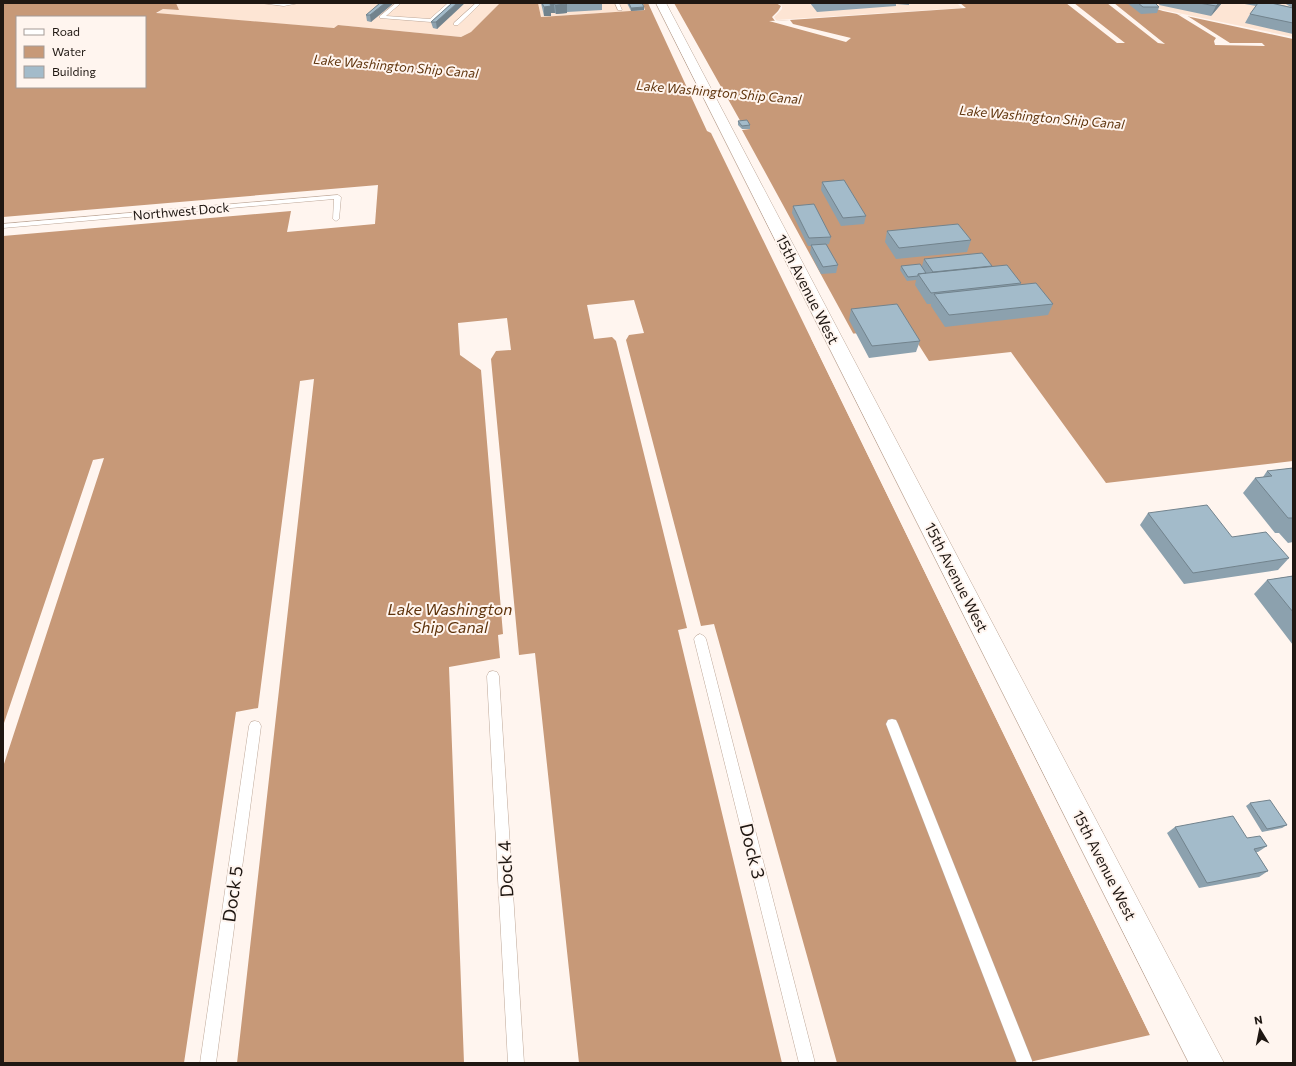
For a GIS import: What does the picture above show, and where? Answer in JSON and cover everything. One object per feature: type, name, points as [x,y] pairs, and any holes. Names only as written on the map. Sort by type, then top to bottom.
[{"type":"main road","name":"15th Avenue West","points":[[661,3],[1206,1063]]},
{"type":"lane","points":[[263,3],[284,5],[297,3]]},
{"type":"lane","points":[[399,3],[382,17],[431,21],[451,3]]},
{"type":"lane","points":[[456,24],[479,3]]},
{"type":"lane","points":[[617,3],[620,9]]},
{"type":"lane","name":"Northwest Dock","points":[[3,226],[338,197],[336,218]]},
{"type":"lane","name":"Dock 3","points":[[700,639],[807,1063]]},
{"type":"lane","name":"Dock 4","points":[[493,676],[516,1063]]},
{"type":"lane","points":[[892,724],[1025,1063]]},
{"type":"lane","name":"Dock 5","points":[[208,1063],[255,726]]},
{"type":"shaded area","points":[[176,3],[500,3],[471,32],[461,37],[338,25],[334,28],[156,14],[163,9],[178,10]]},
{"type":"shaded area","points":[[538,3],[642,3],[646,10],[541,17]]},
{"type":"shaded area","points":[[778,3],[957,3],[962,8],[776,20],[774,17],[782,9],[782,6]]},
{"type":"shaded area","points":[[1146,3],[1293,3],[1293,37],[1154,8]]},
{"type":"water","name":"Lake Washington Ship Canal","points":[[3,3],[176,3],[179,10],[163,9],[156,13],[334,28],[338,25],[461,37],[471,32],[500,3],[538,3],[541,17],[645,10],[643,4],[645,3],[776,3],[781,6],[772,17],[775,21],[966,8],[960,3],[1145,3],[1153,8],[1163,11],[1293,39],[1293,461],[1106,483],[1011,352],[929,361],[908,328],[811,338],[1150,1035],[1025,1063],[3,1063]]},
{"type":"pier","points":[[648,3],[674,3],[742,124],[750,129],[742,130],[854,335],[814,340],[1152,1035],[1151,1037],[711,133],[707,131]]},
{"type":"pier","points":[[1066,3],[1074,3],[1125,43],[1117,43]]},
{"type":"pier","points":[[1107,3],[1114,3],[1165,44],[1158,43]]},
{"type":"pier","points":[[1177,14],[1186,15],[1230,43],[1262,43],[1265,46],[1215,45],[1214,41],[1216,38]]},
{"type":"pier","points":[[790,20],[793,24],[851,38],[846,42],[769,21]]},
{"type":"pier","points":[[378,185],[375,224],[287,232],[291,211],[3,236],[3,217]]},
{"type":"pier","points":[[634,300],[644,333],[629,335],[626,340],[701,626],[714,624],[837,1063],[782,1063],[678,630],[687,628],[616,341],[612,337],[594,339],[587,305]]},
{"type":"pier","points":[[507,318],[511,350],[496,351],[491,359],[519,655],[535,653],[579,1063],[464,1063],[449,667],[500,658],[498,635],[503,634],[481,370],[460,355],[458,323]]},
{"type":"pier","points":[[314,379],[237,1063],[184,1063],[236,712],[258,708],[300,381]]},
{"type":"pier","points":[[104,458],[3,767],[3,726],[93,460]]},
{"type":"building","points":[[380,3],[385,3],[370,15],[366,15]]},
{"type":"building","points":[[452,3],[457,3],[436,22],[431,22]]},
{"type":"building","points":[[542,3],[554,3],[550,4],[551,6],[544,7]]},
{"type":"building","points":[[554,3],[566,3],[567,4],[555,5]]},
{"type":"building","points":[[629,3],[642,3],[644,7],[631,8]]},
{"type":"building","points":[[1138,3],[1155,3],[1159,7],[1143,7]]},
{"type":"building","points":[[1199,3],[1219,3],[1216,6]]},
{"type":"building","points":[[1258,3],[1271,3],[1293,8],[1293,23],[1250,14]]},
{"type":"building","points":[[747,120],[750,125],[742,126],[738,121]]},
{"type":"building","points":[[844,180],[866,216],[843,218],[822,182]]},
{"type":"building","points":[[814,204],[831,237],[809,238],[793,206]]},
{"type":"building","points":[[958,224],[971,240],[899,248],[887,231]]},
{"type":"building","points":[[826,244],[838,265],[823,267],[811,245]]},
{"type":"building","points":[[982,253],[992,266],[933,272],[924,259]]},
{"type":"building","points":[[920,264],[926,273],[918,274],[918,276],[908,277],[901,266]]},
{"type":"building","points":[[1007,265],[1021,283],[931,293],[918,274]]},
{"type":"building","points":[[1036,283],[1053,304],[949,315],[934,294]]},
{"type":"building","points":[[897,304],[920,341],[872,346],[851,309]]},
{"type":"building","points":[[1293,468],[1293,518],[1288,518],[1255,478],[1272,476],[1267,471]]},
{"type":"building","points":[[1207,505],[1232,537],[1266,532],[1289,558],[1193,573],[1148,513]]},
{"type":"building","points":[[1293,576],[1293,612],[1267,580]]},
{"type":"building","points":[[1270,800],[1287,825],[1267,829],[1250,803]]},
{"type":"building","points":[[1233,816],[1247,838],[1260,836],[1267,846],[1254,849],[1268,871],[1207,883],[1175,827]]}]
